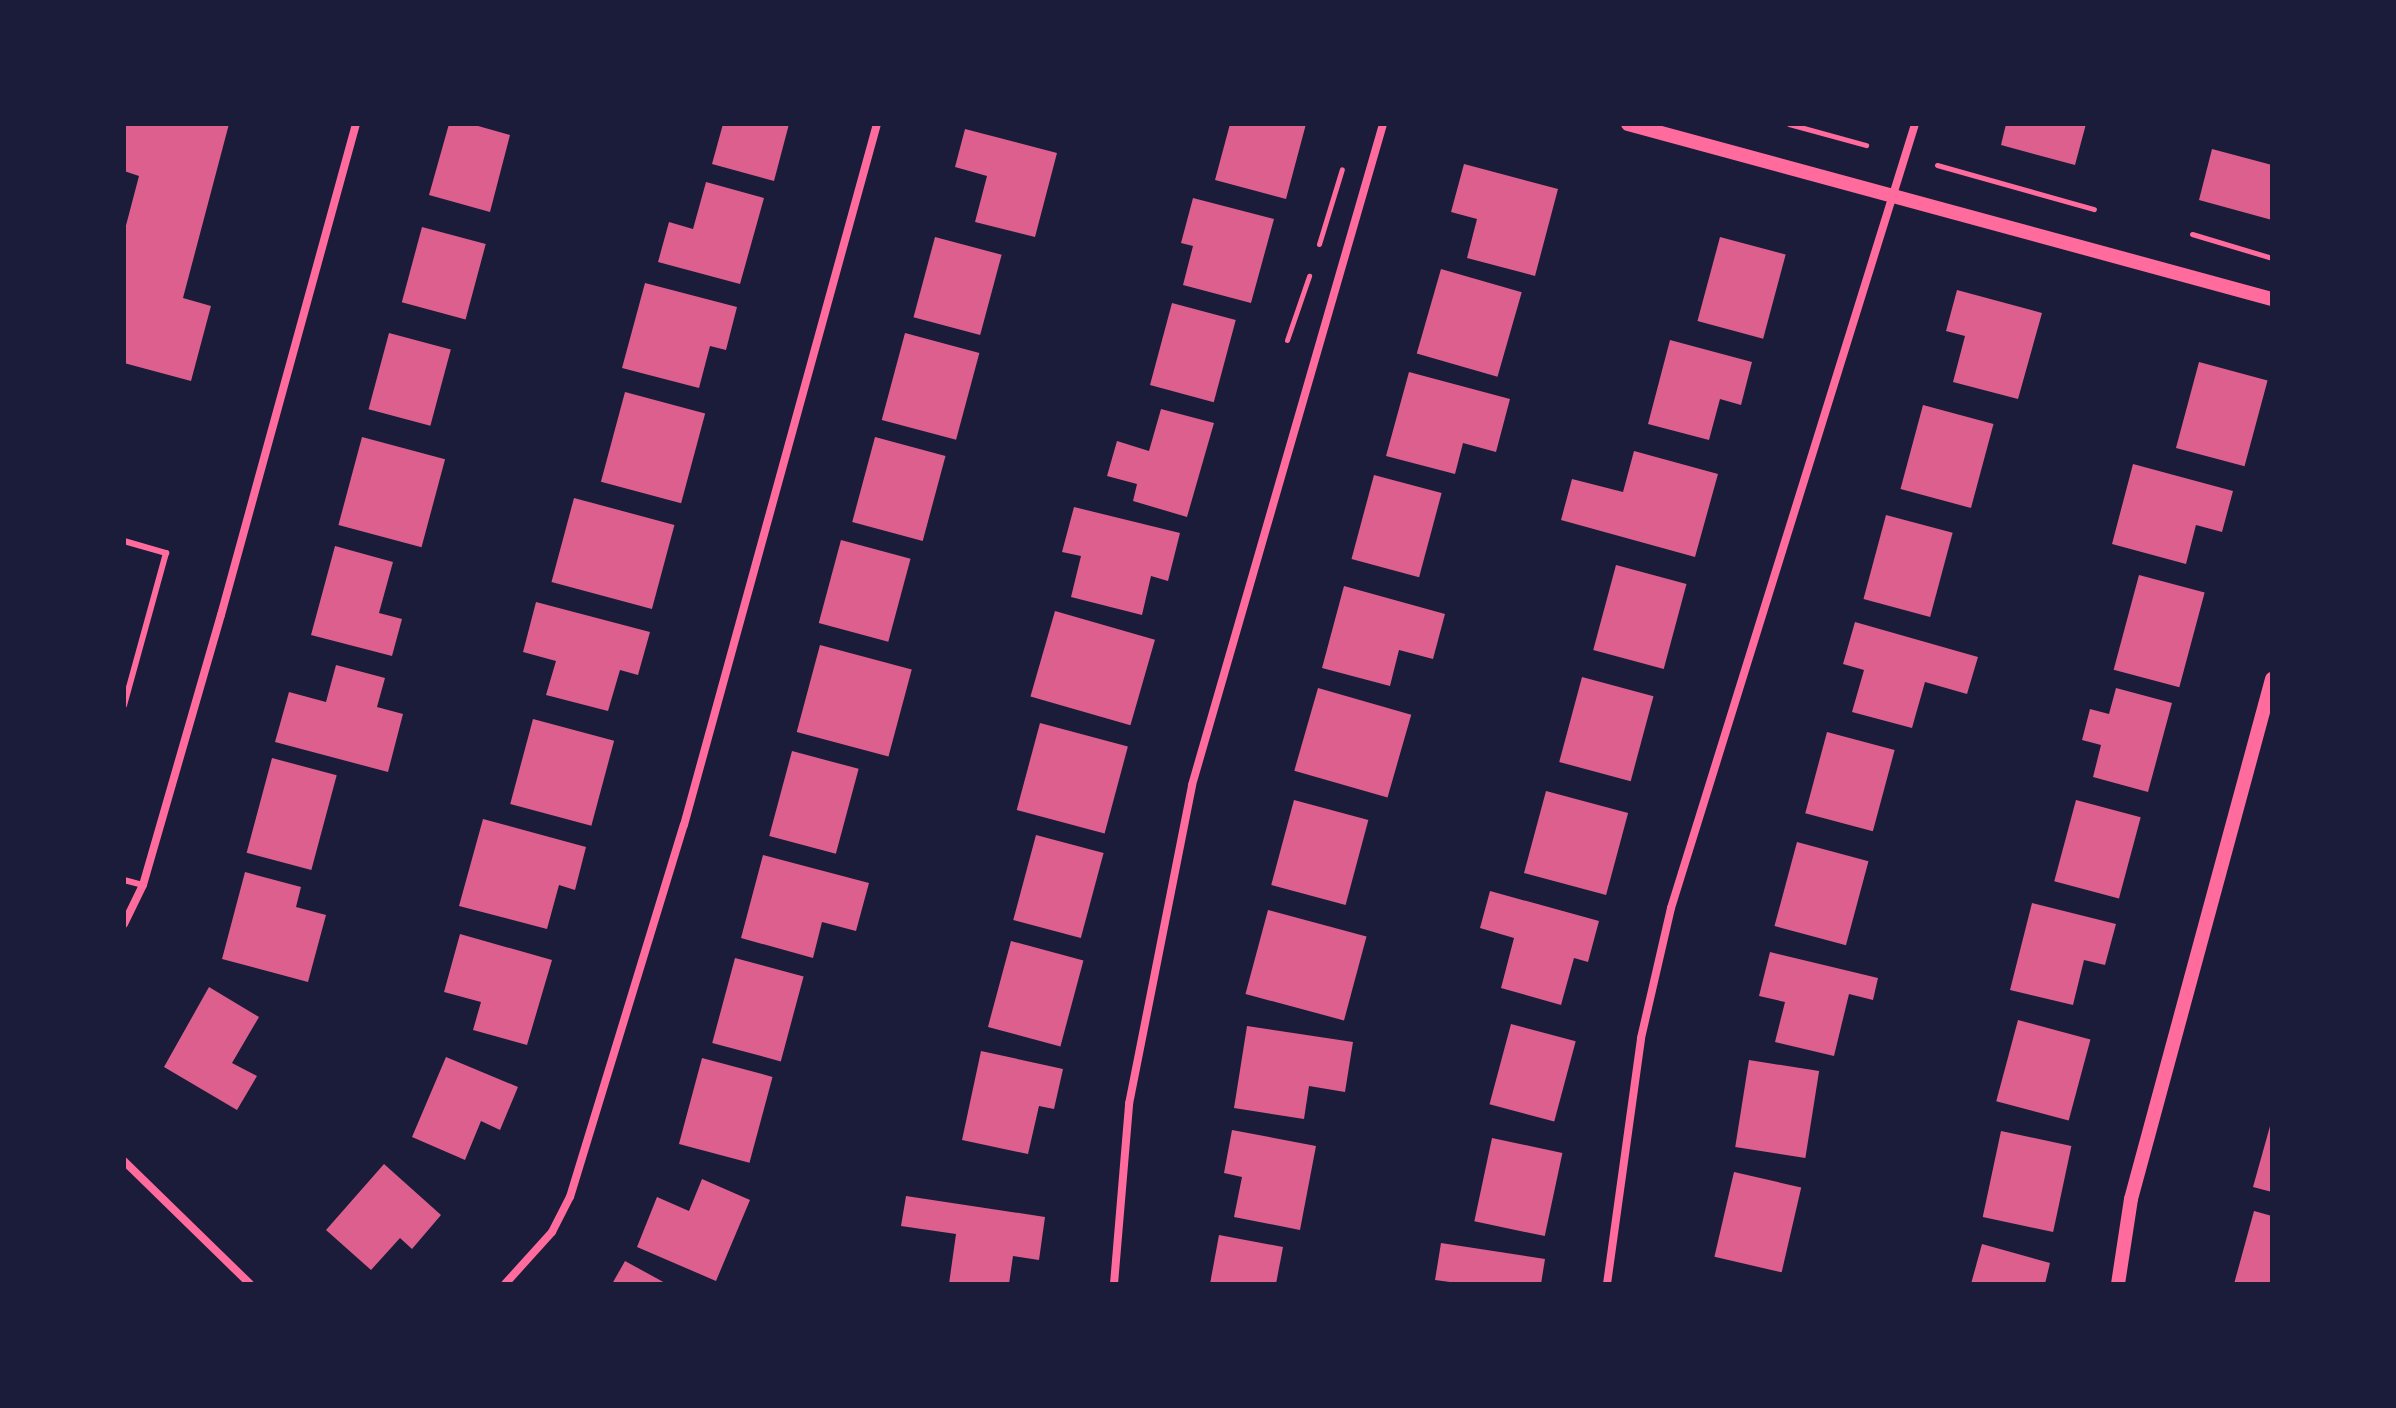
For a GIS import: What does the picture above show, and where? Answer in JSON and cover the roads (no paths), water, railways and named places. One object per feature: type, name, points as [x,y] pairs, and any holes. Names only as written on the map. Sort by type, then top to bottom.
[{"type":"street","points":[[124,924],[143,885],[356,124]]},
{"type":"street","points":[[505,1284],[552,1232],[570,1197],[684,825],[877,124]]},
{"type":"street","points":[[1114,1284],[1129,1104],[1192,785],[1383,124]]},
{"type":"street","points":[[1628,124],[2272,299]]},
{"type":"street","points":[[1607,1284],[1641,1038],[1671,908],[1895,197],[1915,124]]},
{"type":"street","points":[[2118,1284],[2131,1199],[2272,679]]},
{"type":"street","points":[[124,1161],[250,1284]]},
{"type":"lane","points":[[124,541],[166,553],[124,705]]},
{"type":"lane","points":[[124,880],[143,885]]}]
